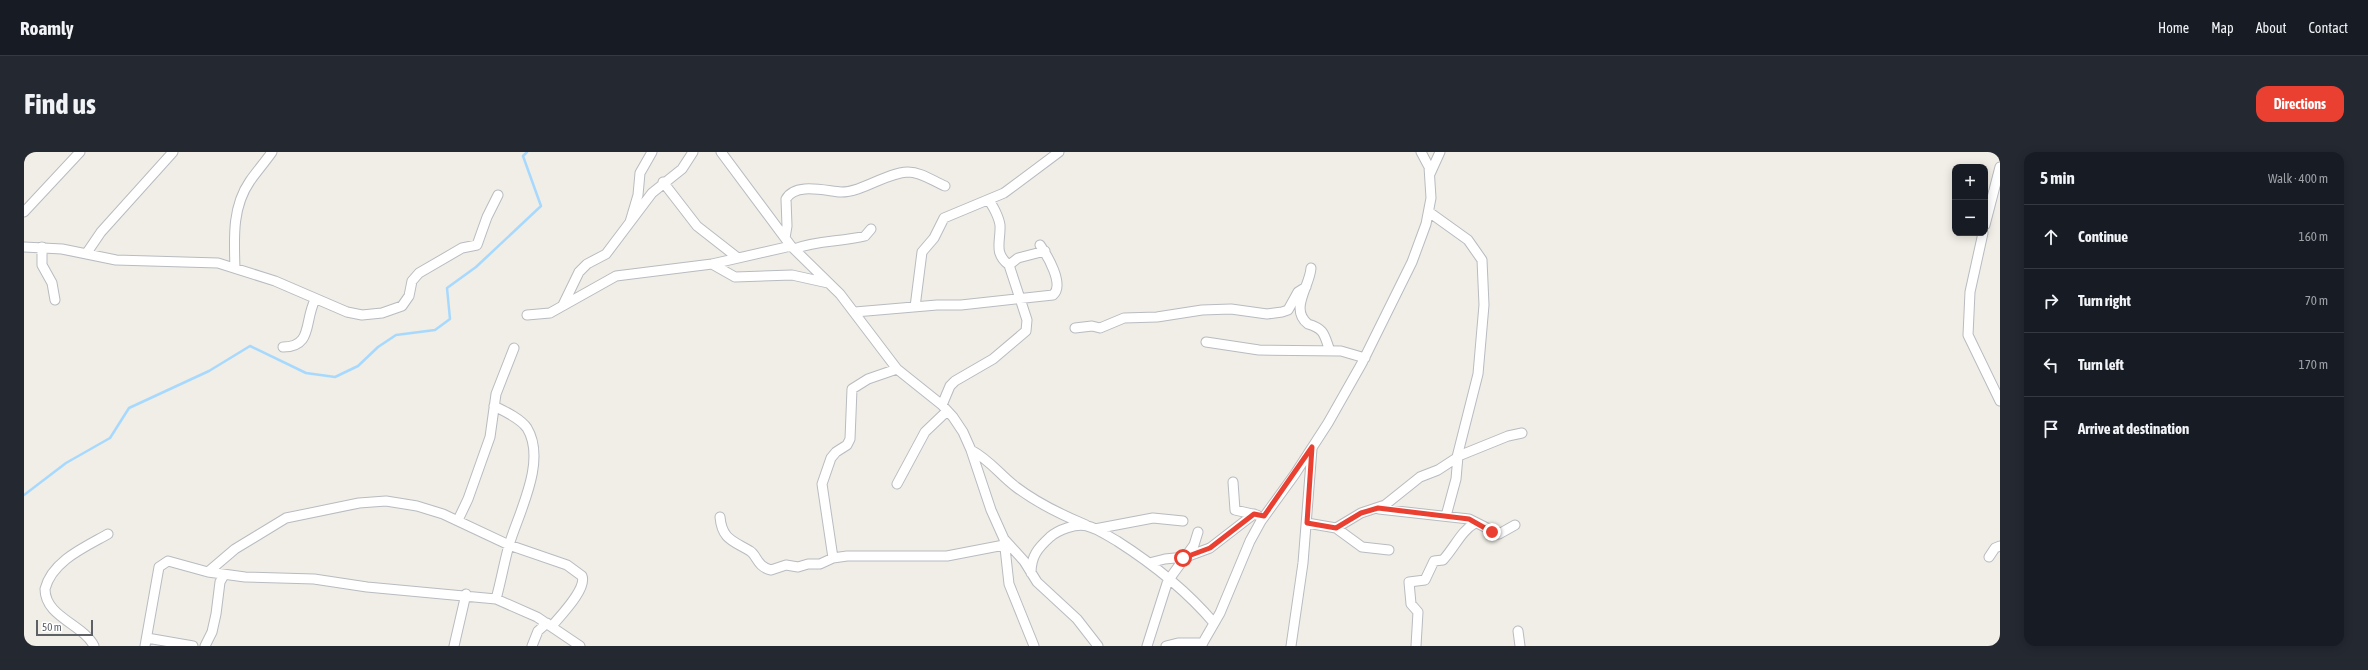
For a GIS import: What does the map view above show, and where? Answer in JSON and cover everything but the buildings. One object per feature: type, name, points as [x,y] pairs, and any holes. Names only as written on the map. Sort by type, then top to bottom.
[{"type":"street","points":[[24,212],[80,152]]},
{"type":"street","points":[[86,254],[101,232],[173,152]]},
{"type":"street","points":[[236,268],[234,224],[242,198],[249,181],[272,152]]},
{"type":"street","points":[[629,225],[638,195],[640,173],[652,152]]},
{"type":"street","points":[[563,305],[579,272],[587,264],[606,254],[652,193],[682,169],[693,152]]},
{"type":"street","points":[[721,152],[792,247],[830,284],[855,312],[897,368],[944,408],[964,432],[1004,542],[1009,584],[1034,646]]},
{"type":"street","points":[[915,307],[922,252],[934,238],[944,218],[1009,190],[1059,152]]},
{"type":"street","points":[[1166,646],[1178,643],[1202,644],[1214,623],[1250,541],[1264,516],[1312,447],[1365,358],[1412,262],[1426,224],[1431,198],[1430,175],[1429,167],[1422,152]]},
{"type":"street","points":[[1430,175],[1440,152]]},
{"type":"street","points":[[1988,213],[2000,167]]},
{"type":"street","points":[[785,238],[787,226],[786,199],[795,192],[805,189],[854,190],[867,184],[908,172],[916,173],[945,186]]},
{"type":"street","points":[[664,182],[697,226],[738,258]]},
{"type":"street","points":[[24,248],[42,247],[62,249],[116,260],[218,264],[236,268],[295,288],[315,300],[355,315],[382,313],[402,306],[409,296],[412,281],[434,262],[446,259],[462,248],[477,245],[487,217],[498,195]]},
{"type":"street","points":[[897,484],[925,432],[944,408],[950,386],[955,380],[993,359],[1026,332],[1027,320],[1009,265],[1004,260],[997,248],[1000,225],[993,207],[988,200]]},
{"type":"street","points":[[1429,212],[1468,240],[1482,260],[1484,305],[1478,374],[1457,457],[1456,479],[1446,516]]},
{"type":"street","points":[[527,315],[550,314],[563,305],[590,293],[616,276],[712,264],[819,241],[837,241],[865,236],[871,229]]},
{"type":"street","points":[[1982,236],[1970,292],[1968,335],[2000,401]]},
{"type":"street","points":[[42,247],[43,268],[52,283],[55,300]]},
{"type":"street","points":[[855,312],[961,305],[1020,298],[1049,297],[1056,292],[1055,273],[1043,248],[1018,258],[1009,265]]},
{"type":"street","points":[[712,264],[735,277],[792,276],[830,284]]},
{"type":"street","points":[[1311,268],[1310,280],[1300,302],[1301,317],[1308,324],[1322,330],[1330,351]]},
{"type":"street","points":[[1075,328],[1092,326],[1100,328],[1124,318],[1157,317],[1202,310],[1231,309],[1267,314],[1282,312],[1288,310],[1298,292],[1306,288]]},
{"type":"street","points":[[283,347],[298,344],[306,335],[308,313],[315,300]]},
{"type":"street","points":[[1206,342],[1259,350],[1341,351],[1365,358]]},
{"type":"street","points":[[458,520],[468,499],[490,437],[496,394],[514,348]]},
{"type":"street","points":[[834,558],[822,484],[831,458],[836,452],[847,445],[850,439],[852,389],[868,379],[897,368]]},
{"type":"street","points":[[494,406],[526,426],[532,446],[532,478],[510,545],[496,599]]},
{"type":"street","points":[[1336,528],[1361,513],[1378,508],[1392,500],[1420,477],[1438,470],[1457,457],[1508,436],[1522,432]]},
{"type":"street","points":[[1292,646],[1307,523],[1312,447]]},
{"type":"street","points":[[971,450],[990,462],[1004,477],[1034,499],[1108,535],[1149,563],[1169,578],[1214,623]]},
{"type":"street","points":[[1233,482],[1235,510],[1264,516]]},
{"type":"street","points":[[208,572],[235,549],[273,524],[286,518],[359,502],[386,501],[433,510],[458,520],[510,545],[567,565],[582,576],[583,580],[578,593],[550,624],[538,631],[532,646]]},
{"type":"street","points":[[1378,508],[1469,519],[1499,534],[1510,530],[1515,524]]},
{"type":"street","points":[[1149,563],[1165,559],[1184,557],[1210,548],[1254,514]]},
{"type":"street","points":[[720,517],[725,534],[737,545],[750,551],[756,560],[767,569],[786,565],[798,567],[808,564],[820,564],[834,558],[847,556],[948,556],[1004,542]]},
{"type":"street","points":[[1031,574],[1031,563],[1035,552],[1042,543],[1054,533],[1063,529],[1090,527],[1152,518],[1183,521]]},
{"type":"street","points":[[1416,646],[1418,612],[1411,604],[1409,582],[1425,580],[1434,561],[1444,560],[1458,543],[1464,530],[1475,522]]},
{"type":"street","points":[[1307,523],[1336,528],[1362,547],[1389,550]]},
{"type":"street","points":[[1147,646],[1169,578],[1194,545],[1198,532]]},
{"type":"street","points":[[94,646],[85,632],[70,623],[50,605],[45,589],[54,569],[85,546],[108,534]]},
{"type":"street","points":[[1004,542],[1024,561],[1031,574],[1044,589],[1077,619],[1098,646]]},
{"type":"street","points":[[1989,557],[1995,548],[2000,546]]},
{"type":"street","points":[[193,646],[146,642],[160,565],[168,561],[224,575],[314,579],[375,588],[466,594],[496,599],[550,624],[580,646]]},
{"type":"street","points":[[205,646],[212,632],[220,582],[224,575]]},
{"type":"street","points":[[454,646],[466,594]]},
{"type":"street","points":[[1518,631],[1520,646]]},
{"type":"waterway","points":[[24,495],[66,463],[110,438],[129,408],[209,371],[250,346],[306,373],[335,377],[358,366],[378,347],[396,335],[435,330],[450,319],[447,288],[476,267],[541,206],[523,156],[527,152]]},
{"type":"route","points":[[1183,558],[1210,548],[1233,532],[1254,514],[1264,516],[1295,474],[1312,447],[1312,476],[1307,523],[1336,528],[1361,513],[1378,508],[1469,519],[1492,532]]}]
